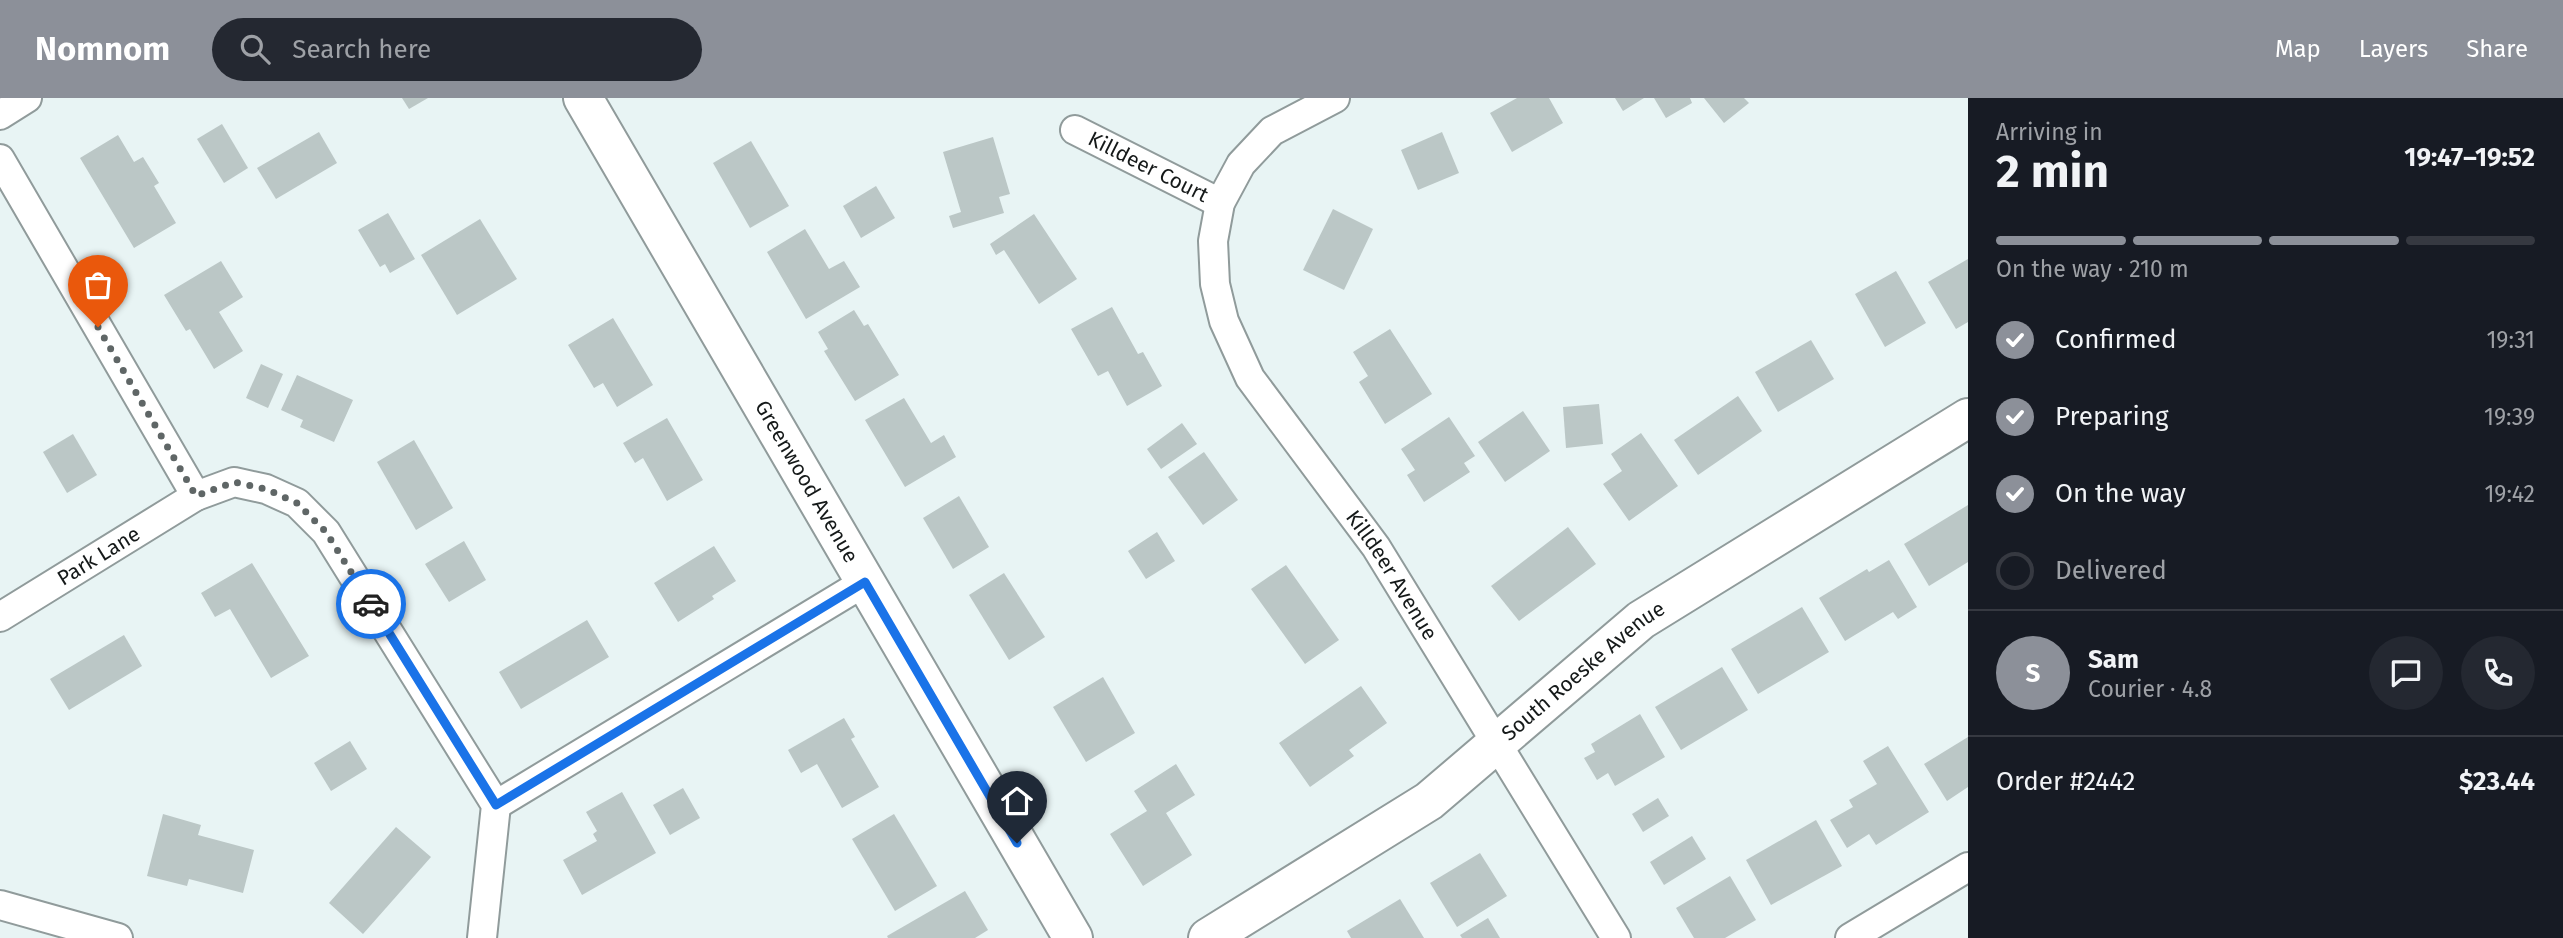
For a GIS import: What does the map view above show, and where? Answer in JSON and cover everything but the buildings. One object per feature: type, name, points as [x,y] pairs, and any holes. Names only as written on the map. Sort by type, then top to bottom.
[{"type":"street","points":[[0,115],[27,98]]},
{"type":"street","name":"Greenwood Avenue","points":[[583,98],[1073,938]]},
{"type":"street","name":"Killdeer Avenue","points":[[1335,98],[1272,131],[1241,164],[1220,203],[1213,241],[1215,284],[1224,321],[1250,378],[1376,547],[1616,938]]},
{"type":"street","name":"Killdeer Court","points":[[1075,130],[1220,203]]},
{"type":"street","points":[[0,159],[196,496]]},
{"type":"street","name":"South Roeske Avenue","points":[[1208,938],[1429,801],[1641,620],[1968,418]]},
{"type":"street","name":"Park Lane","points":[[0,617],[196,496],[234,482],[266,489],[297,503],[326,532],[496,805]]},
{"type":"street","points":[[482,938],[496,805],[865,582]]},
{"type":"street","points":[[1850,938],[1968,867]]},
{"type":"street","points":[[0,905],[118,938]]},
{"type":"way so far","points":[[98,327],[196,496],[234,482],[266,489],[297,503],[326,532],[371,604]]},
{"type":"route","points":[[371,604],[496,805],[865,582],[1017,843]]}]
